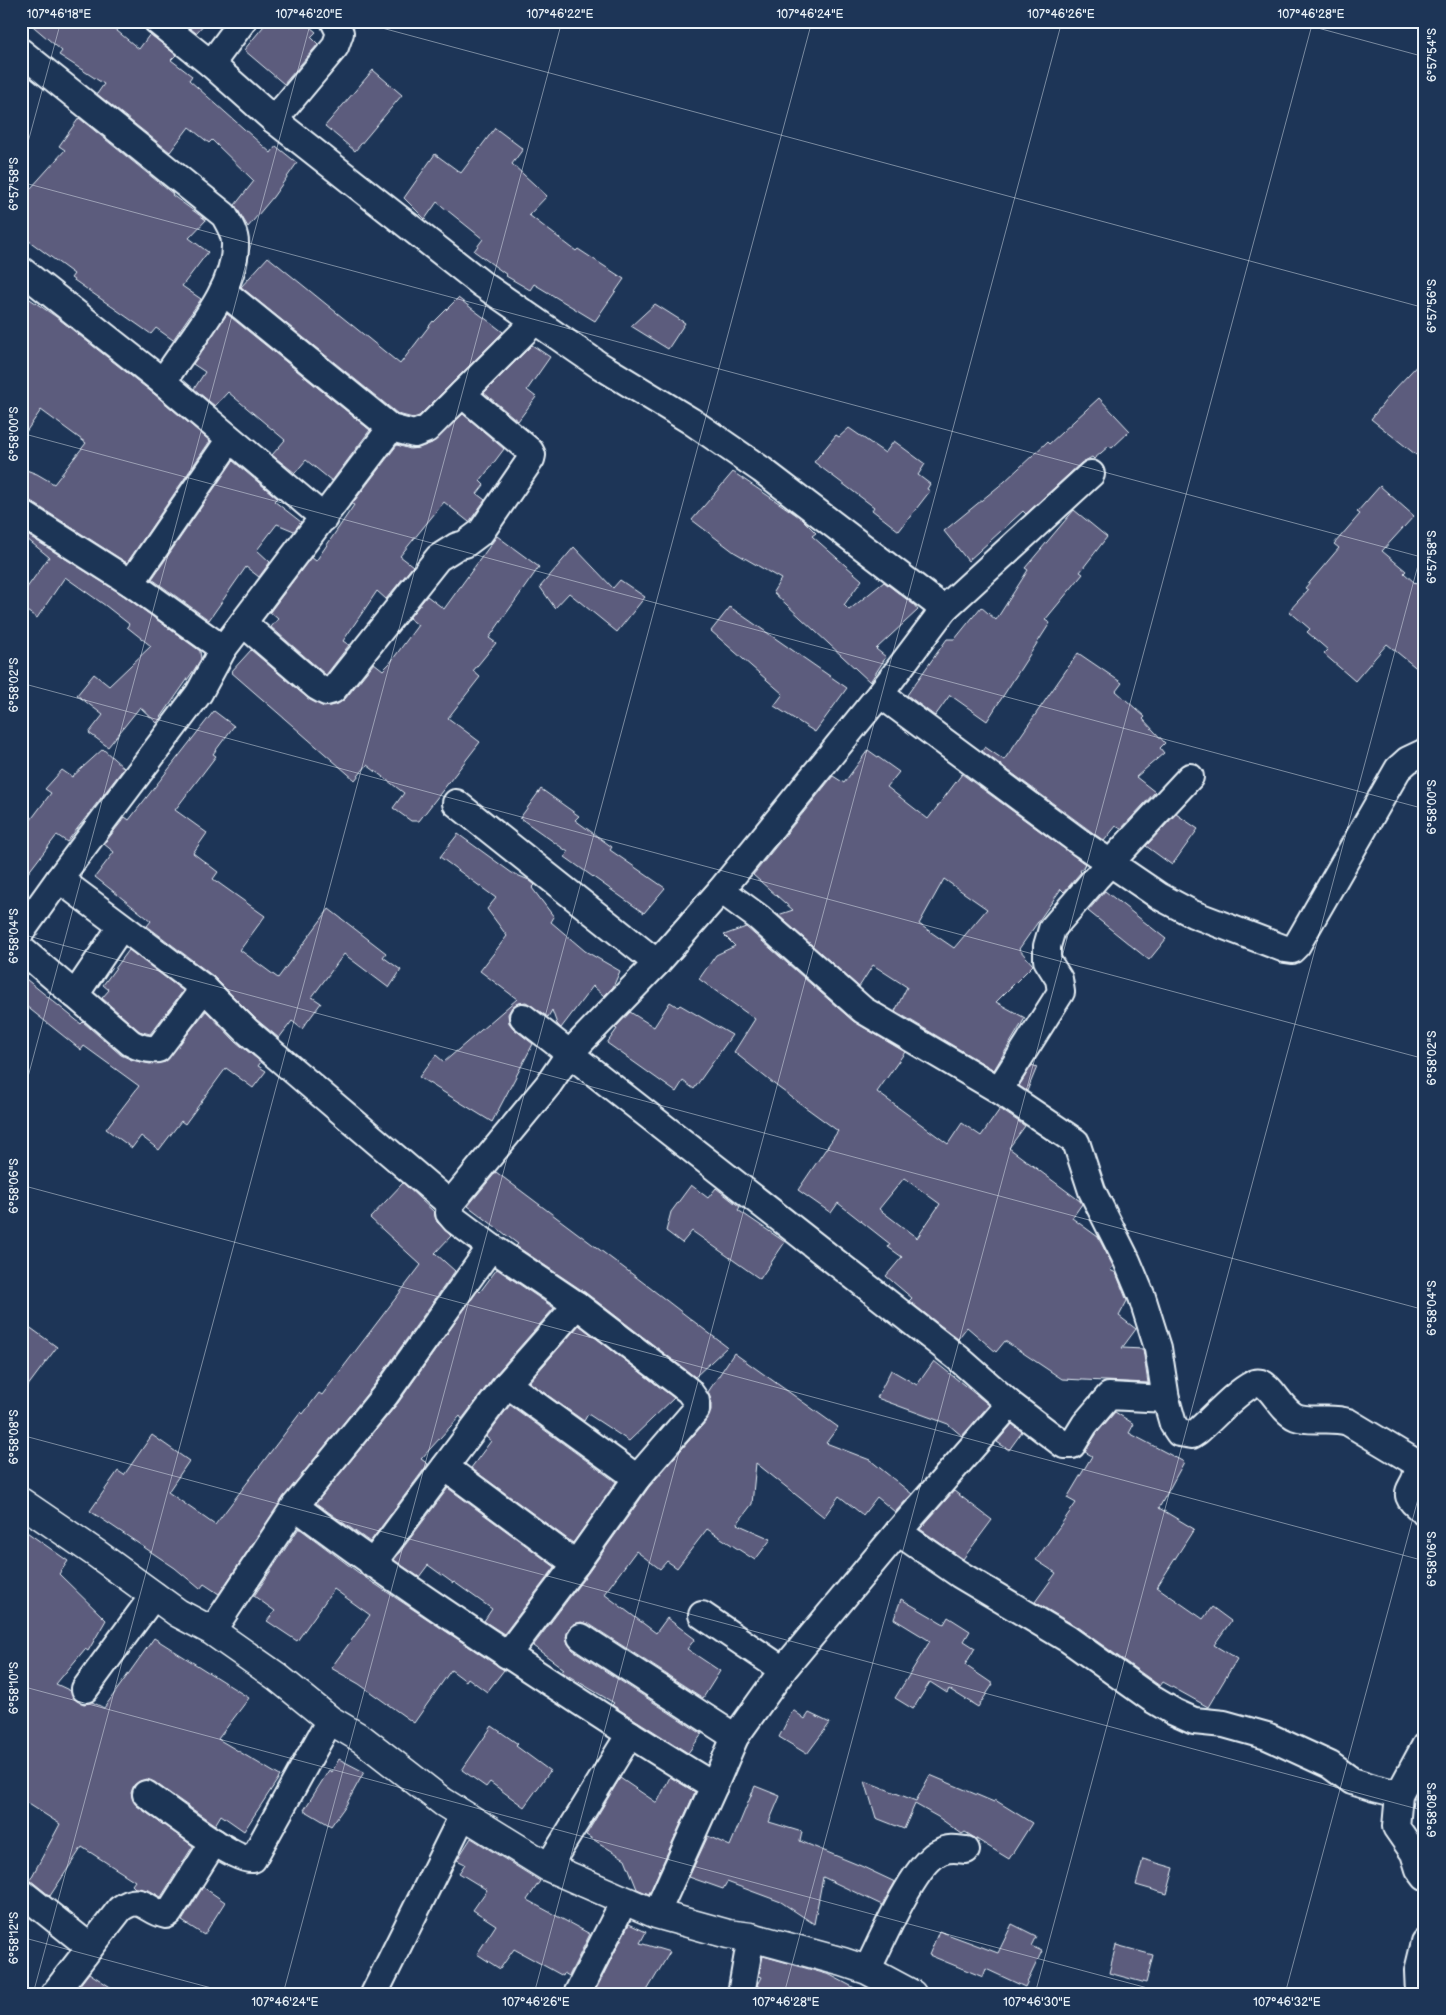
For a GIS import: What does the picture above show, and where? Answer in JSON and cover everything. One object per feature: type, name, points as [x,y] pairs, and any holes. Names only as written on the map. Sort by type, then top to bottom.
[{"type":"street","points":[[157,21],[211,64],[274,120],[458,266],[534,321],[762,470],[843,534],[944,609]]},
{"type":"street","points":[[211,64],[243,21]]},
{"type":"street","points":[[274,120],[335,47],[340,33],[334,21]]},
{"type":"street","points":[[21,52],[224,215],[232,229],[235,243],[233,261],[224,292],[163,382]]},
{"type":"street","points":[[21,270],[163,382],[324,518]]},
{"type":"street","points":[[224,292],[390,428],[414,434],[427,429],[534,321]]},
{"type":"street","points":[[243,623],[318,687],[326,692],[333,690],[438,558],[456,546],[465,544],[481,532],[531,459],[530,451],[462,394]]},
{"type":"street","points":[[21,932],[199,694],[223,649],[324,518],[390,428]]},
{"type":"street","points":[[131,583],[230,439]]},
{"type":"street","points":[[507,1654],[576,1564],[636,1478],[696,1410],[696,1401],[689,1392],[577,1304],[491,1247],[455,1220],[449,1214],[450,1204],[548,1085],[570,1053],[657,963],[721,890],[880,694],[944,609],[1091,474]]},
{"type":"street","points":[[21,513],[131,583],[223,649]]},
{"type":"street","points":[[880,694],[1110,863],[1158,896],[1193,914],[1292,950],[1297,945],[1398,769],[1408,760],[1425,752]]},
{"type":"street","points":[[998,1090],[1061,992],[1059,980],[1047,960],[1047,946],[1052,928],[1190,777]]},
{"type":"street","points":[[456,803],[657,963]]},
{"type":"street","points":[[59,879],[204,988],[247,1031],[450,1204]]},
{"type":"street","points":[[721,890],[758,917],[863,1010],[998,1090],[1076,1142],[1092,1191],[1127,1261],[1142,1297],[1158,1348],[1166,1399],[1179,1433],[1192,1435],[1254,1383],[1266,1385],[1288,1413],[1304,1420],[1329,1418],[1348,1422],[1413,1461],[1418,1467],[1418,1472],[1411,1486],[1410,1499],[1412,1503],[1425,1512]]},
{"type":"street","points":[[75,995],[121,927]]},
{"type":"street","points":[[21,949],[131,1043],[140,1048],[158,1049],[204,988]]},
{"type":"street","points":[[523,1017],[958,1358],[1010,1404],[1064,1445],[1072,1445],[1085,1424],[1109,1396],[1166,1399]]},
{"type":"street","points":[[212,1631],[295,1506],[386,1394],[491,1247]]},
{"type":"street","points":[[372,1564],[508,1384],[577,1304]]},
{"type":"street","points":[[508,1384],[636,1478]]},
{"type":"street","points":[[656,1914],[735,1737],[783,1670],[898,1532],[1010,1404]]},
{"type":"street","points":[[445,1467],[576,1564]]},
{"type":"street","points":[[21,1502],[178,1613],[212,1631],[276,1676],[330,1720],[362,1739],[443,1802],[548,1867],[656,1914],[843,1962],[867,1970],[912,1994]]},
{"type":"street","points":[[295,1506],[372,1564],[630,1734],[714,1786]]},
{"type":"street","points":[[898,1532],[959,1574],[1068,1639],[1152,1700],[1174,1712],[1194,1721],[1224,1724],[1267,1736],[1330,1765],[1352,1781],[1400,1794]]},
{"type":"street","points":[[85,1689],[154,1595]]},
{"type":"street","points":[[702,1615],[783,1670]]},
{"type":"street","points":[[581,1637],[735,1737]]},
{"type":"street","points":[[146,1794],[214,1842],[245,1860],[253,1859],[330,1720]]},
{"type":"street","points":[[548,1867],[630,1734]]},
{"type":"street","points":[[1425,1746],[1400,1794],[1396,1827],[1414,1853],[1419,1869],[1425,1877]]},
{"type":"street","points":[[374,1994],[463,1815]]},
{"type":"street","points":[[54,1994],[120,1908],[128,1903],[136,1902],[143,1903],[160,1914],[169,1914],[214,1842]]},
{"type":"street","points":[[867,1970],[915,1877],[938,1852],[952,1848],[966,1850]]},
{"type":"street","points":[[21,1892],[90,1946]]},
{"type":"street","points":[[577,1994],[624,1901]]},
{"type":"street","points":[[741,1994],[751,1937]]},
{"type":"street","points":[[1419,1994],[1419,1965],[1425,1942]]},
{"type":"building","points":[[27,21],[105,21],[139,49],[150,34],[176,55],[171,60],[192,76],[189,80],[271,153],[276,146],[297,163],[273,197],[248,227],[235,205],[254,181],[212,140],[209,143],[189,127],[170,152],[97,94],[104,84],[59,55],[62,51]]},
{"type":"building","points":[[181,21],[207,21],[196,33]]},
{"type":"building","points":[[268,21],[303,21],[316,32],[311,37],[318,44],[284,84],[244,50]]},
{"type":"building","points":[[373,70],[402,95],[355,151],[325,126]]},
{"type":"building","points":[[79,118],[172,195],[206,220],[189,238],[208,252],[182,286],[201,299],[173,340],[156,328],[151,334],[71,278],[74,274],[21,235],[21,181],[31,188],[65,150],[59,146]]},
{"type":"building","points":[[495,128],[523,149],[512,164],[547,196],[529,215],[576,251],[578,249],[624,279],[595,321],[534,284],[530,290],[506,276],[474,251],[483,239],[437,202],[425,219],[404,198],[435,154],[461,173]]},
{"type":"building","points":[[268,257],[400,364],[433,321],[458,298],[503,332],[419,416],[413,418],[398,414],[241,287]]},
{"type":"building","points":[[21,293],[55,316],[210,441],[127,563],[29,500],[21,498],[21,468],[37,474],[54,484],[86,443],[41,410],[21,439]]},
{"type":"building","points":[[655,304],[685,323],[668,349],[631,326]]},
{"type":"building","points":[[227,314],[370,430],[332,481],[306,460],[295,473],[272,455],[285,440],[228,392],[215,406],[194,389],[205,372],[193,364]]},
{"type":"building","points":[[532,345],[550,357],[527,390],[536,397],[518,421],[484,393]]},
{"type":"building","points":[[1425,357],[1425,462],[1371,419],[1393,391]]},
{"type":"building","points":[[1099,398],[1130,431],[1112,448],[1109,446],[1094,459],[1092,457],[1081,463],[1026,514],[1023,511],[968,561],[944,531],[1004,482],[1047,442],[1049,444]]},
{"type":"building","points":[[463,414],[504,449],[480,481],[484,485],[477,494],[485,500],[469,522],[444,502],[400,556],[413,566],[386,599],[377,591],[343,641],[349,645],[326,675],[271,627],[278,619],[270,612],[311,557],[316,561],[354,505],[352,504],[397,445],[410,449],[432,443]]},
{"type":"building","points":[[849,428],[885,453],[894,441],[925,464],[918,475],[930,484],[927,489],[930,491],[899,531],[872,510],[874,507],[814,462],[836,435],[839,437]]},
{"type":"building","points":[[233,461],[277,498],[274,501],[301,522],[294,531],[277,524],[257,550],[270,562],[259,577],[246,567],[209,620],[152,579]]},
{"type":"building","points":[[733,472],[801,518],[816,533],[812,536],[862,580],[844,605],[849,610],[884,582],[918,610],[876,649],[886,657],[870,682],[773,592],[781,579],[734,552],[692,520]]},
{"type":"building","points":[[1380,486],[1414,516],[1382,551],[1406,571],[1404,573],[1425,592],[1425,675],[1387,644],[1355,681],[1324,654],[1328,650],[1307,632],[1310,629],[1289,611],[1308,590],[1305,588],[1339,548],[1334,544],[1360,514],[1357,512]]},
{"type":"building","points":[[1074,510],[1107,537],[1080,572],[1083,574],[1045,620],[1050,623],[987,721],[950,695],[935,716],[907,695],[947,639],[955,639],[981,607],[996,620],[1028,570],[1025,568]]},
{"type":"building","points":[[21,531],[123,595],[200,651],[201,659],[157,723],[140,707],[108,747],[89,733],[103,715],[77,695],[94,674],[109,686],[151,646],[127,627],[129,624],[65,577],[37,618],[21,607],[21,596],[49,557],[21,534]]},
{"type":"building","points":[[497,536],[539,567],[489,638],[496,643],[473,671],[480,677],[448,718],[480,742],[419,821],[411,821],[393,808],[404,793],[367,765],[355,780],[231,672],[251,650],[310,700],[324,707],[338,704],[345,699],[374,663],[383,670],[390,663],[418,625],[409,618],[427,596],[444,609]]},
{"type":"building","points":[[574,547],[613,588],[620,580],[645,597],[617,632],[569,593],[555,608],[540,587]]},
{"type":"building","points":[[730,607],[847,688],[815,732],[774,706],[783,694],[711,631]]},
{"type":"building","points":[[1078,653],[1122,683],[1116,691],[1145,717],[1143,719],[1165,743],[1160,748],[1164,753],[1136,777],[1155,792],[1121,829],[1116,826],[1104,841],[982,751],[985,747],[1004,760]]},
{"type":"building","points":[[214,711],[234,726],[213,754],[216,756],[175,810],[207,833],[193,853],[218,872],[213,879],[265,916],[240,950],[278,978],[329,909],[386,953],[383,957],[401,970],[389,988],[344,954],[312,997],[321,1003],[302,1029],[292,1021],[279,1038],[257,1020],[213,976],[147,926],[151,921],[95,877],[114,852],[104,844],[125,817],[129,820]]},
{"type":"building","points":[[103,749],[124,768],[67,842],[57,835],[21,882],[21,833],[51,793],[45,789],[62,770],[72,777]]},
{"type":"building","points":[[868,750],[899,772],[887,787],[928,819],[962,774],[1085,864],[1081,872],[1064,892],[1061,889],[1019,949],[1033,965],[996,1002],[1025,1018],[994,1070],[895,1011],[907,987],[873,965],[859,987],[778,915],[793,910],[753,875],[833,776],[844,783]],"holes":[[[944,879],[987,909],[954,948],[919,924]]]},
{"type":"building","points":[[541,789],[579,816],[575,820],[612,847],[610,850],[665,888],[644,913],[565,857],[568,852],[520,818]]},
{"type":"building","points":[[1176,814],[1198,829],[1172,865],[1146,846]]},
{"type":"building","points":[[458,834],[512,873],[529,880],[535,885],[532,888],[554,917],[551,922],[585,951],[620,971],[613,987],[604,996],[593,986],[561,1028],[557,1024],[552,1010],[548,1017],[526,1002],[518,1003],[512,1007],[508,1014],[509,1023],[533,1044],[492,1122],[419,1077],[436,1055],[444,1062],[517,999],[480,971],[507,936],[487,909],[496,898],[440,857]]},
{"type":"building","points":[[1105,891],[1166,939],[1149,960],[1088,911]]},
{"type":"building","points":[[746,927],[853,1021],[905,1052],[877,1092],[948,1144],[962,1123],[981,1136],[1000,1109],[1025,1126],[1009,1148],[1082,1204],[1072,1218],[1098,1237],[1113,1266],[1110,1270],[1116,1273],[1127,1301],[1119,1316],[1136,1329],[1122,1348],[1143,1349],[1148,1383],[1062,1379],[1005,1341],[996,1352],[967,1327],[958,1339],[909,1301],[912,1298],[886,1276],[902,1257],[888,1247],[890,1244],[838,1203],[831,1213],[798,1190],[838,1131],[734,1052],[755,1019],[699,979],[716,955],[735,946],[724,935]],"holes":[[[904,1178],[940,1204],[917,1238],[879,1209]]]},
{"type":"building","points":[[129,950],[183,991],[150,1034],[139,1031],[102,998],[109,990],[103,985]]},
{"type":"building","points":[[21,975],[81,1024],[83,1022],[121,1055],[132,1060],[150,1064],[165,1062],[206,1011],[236,1042],[261,1062],[258,1066],[266,1071],[253,1088],[226,1068],[185,1124],[181,1121],[159,1150],[141,1136],[132,1148],[106,1129],[139,1086],[84,1046],[81,1050],[21,1002]]},
{"type":"building","points":[[670,1002],[678,1007],[680,1005],[732,1035],[694,1089],[683,1081],[676,1092],[607,1043],[617,1029],[615,1028],[630,1012],[654,1027]]},
{"type":"building","points":[[1032,1065],[1037,1067],[1027,1091],[1019,1086]]},
{"type":"building","points":[[496,1172],[727,1347],[695,1377],[586,1293],[516,1246],[518,1244],[468,1206]]},
{"type":"building","points":[[403,1183],[434,1212],[437,1222],[451,1236],[435,1253],[455,1271],[374,1385],[283,1498],[219,1594],[204,1584],[200,1589],[175,1568],[90,1511],[118,1471],[124,1475],[152,1435],[189,1461],[168,1492],[215,1525],[301,1412],[303,1414],[319,1393],[322,1395],[421,1265],[370,1218]]},
{"type":"building","points":[[691,1185],[708,1198],[716,1188],[740,1207],[738,1210],[785,1242],[760,1279],[692,1231],[682,1243],[666,1231],[671,1212]]},
{"type":"building","points":[[497,1269],[554,1308],[496,1374],[462,1419],[460,1416],[421,1459],[428,1464],[370,1542],[316,1503],[398,1403],[478,1290],[480,1292]]},
{"type":"building","points":[[21,1321],[57,1347],[21,1395]]},
{"type":"building","points":[[579,1325],[674,1398],[629,1441],[588,1414],[584,1421],[529,1382]]},
{"type":"building","points":[[734,1353],[838,1427],[826,1443],[870,1460],[912,1494],[895,1512],[877,1497],[863,1515],[839,1496],[824,1517],[756,1463],[752,1504],[737,1524],[771,1539],[755,1560],[707,1529],[677,1568],[667,1561],[660,1569],[636,1551],[604,1594],[656,1633],[667,1618],[695,1639],[687,1649],[720,1671],[703,1698],[589,1624],[581,1622],[569,1628],[566,1637],[568,1644],[573,1650],[702,1734],[688,1753],[612,1705],[614,1703],[562,1672],[564,1669],[533,1646],[649,1487],[707,1420],[711,1410],[711,1400],[708,1392]]},
{"type":"building","points":[[934,1361],[989,1405],[962,1436],[948,1424],[877,1398],[891,1370],[917,1385]]},
{"type":"building","points":[[510,1405],[616,1482],[573,1543],[471,1468],[491,1441],[486,1437]]},
{"type":"building","points":[[1115,1412],[1134,1424],[1129,1433],[1184,1462],[1159,1508],[1194,1529],[1157,1587],[1203,1619],[1212,1607],[1231,1621],[1214,1645],[1237,1659],[1208,1707],[1163,1682],[1160,1686],[1077,1627],[1035,1602],[1056,1573],[1036,1560],[1076,1503],[1067,1498],[1092,1456],[1085,1452],[1097,1433]]},
{"type":"building","points":[[1012,1424],[1022,1432],[1009,1450],[997,1442]]},
{"type":"building","points":[[448,1488],[555,1567],[504,1634],[484,1621],[492,1609],[454,1582],[428,1565],[419,1577],[394,1560]]},
{"type":"building","points":[[954,1491],[992,1520],[963,1559],[920,1529]]},
{"type":"building","points":[[21,1528],[68,1561],[59,1574],[106,1620],[88,1651],[85,1649],[56,1684],[71,1691],[77,1701],[84,1704],[92,1702],[104,1708],[154,1638],[249,1698],[218,1739],[280,1776],[244,1831],[221,1815],[215,1825],[147,1779],[134,1785],[131,1793],[137,1806],[193,1846],[161,1897],[149,1890],[135,1888],[132,1885],[135,1881],[82,1847],[50,1896],[30,1880],[60,1824],[21,1799]]},
{"type":"building","points":[[299,1528],[363,1576],[504,1670],[487,1692],[468,1678],[466,1681],[451,1670],[414,1723],[359,1684],[331,1668],[370,1615],[334,1589],[297,1641],[267,1621],[275,1611],[254,1596]]},
{"type":"building","points":[[901,1599],[944,1624],[948,1617],[970,1631],[964,1641],[975,1648],[965,1665],[993,1684],[978,1707],[949,1689],[947,1693],[930,1682],[913,1709],[895,1698],[930,1641],[894,1619]]},
{"type":"building","points":[[793,1710],[805,1719],[809,1713],[830,1723],[807,1754],[779,1737]]},
{"type":"building","points":[[492,1726],[518,1744],[516,1746],[550,1771],[524,1807],[490,1782],[486,1787],[462,1770]]},
{"type":"building","points":[[339,1759],[364,1772],[346,1805],[331,1826],[304,1810],[329,1770],[332,1772]]},
{"type":"building","points":[[930,1775],[994,1802],[995,1800],[1032,1823],[1009,1859],[965,1832],[962,1834],[915,1804],[904,1829],[876,1818],[865,1781],[916,1801]]},
{"type":"building","points":[[670,1777],[695,1792],[649,1894],[637,1889],[625,1859],[586,1835],[620,1778],[657,1803]]},
{"type":"building","points":[[755,1786],[780,1796],[769,1822],[802,1832],[800,1841],[895,1882],[882,1905],[823,1877],[814,1924],[781,1902],[727,1882],[723,1889],[689,1877],[708,1836],[730,1846]]},
{"type":"building","points":[[471,1838],[540,1881],[527,1900],[590,1934],[569,1976],[564,1973],[563,1976],[514,1949],[500,1969],[477,1954],[496,1925],[473,1910],[487,1890],[459,1873],[465,1864],[457,1860]]},
{"type":"building","points":[[1143,1859],[1174,1868],[1167,1894],[1136,1885]]},
{"type":"building","points":[[203,1887],[225,1902],[204,1935],[182,1921]]},
{"type":"building","points":[[629,1924],[646,1932],[640,1943],[670,1952],[645,1994],[600,1994],[595,1991]]},
{"type":"building","points":[[1012,1924],[1036,1936],[1031,1946],[1042,1951],[1025,1987],[986,1969],[983,1977],[929,1955],[939,1931],[998,1953]]},
{"type":"building","points":[[1116,1945],[1153,1955],[1146,1983],[1109,1973]]},
{"type":"building","points":[[763,1956],[830,1975],[866,1994],[756,1994],[762,1977],[759,1976]]},
{"type":"building","points":[[89,1973],[121,1994],[73,1994]]}]
